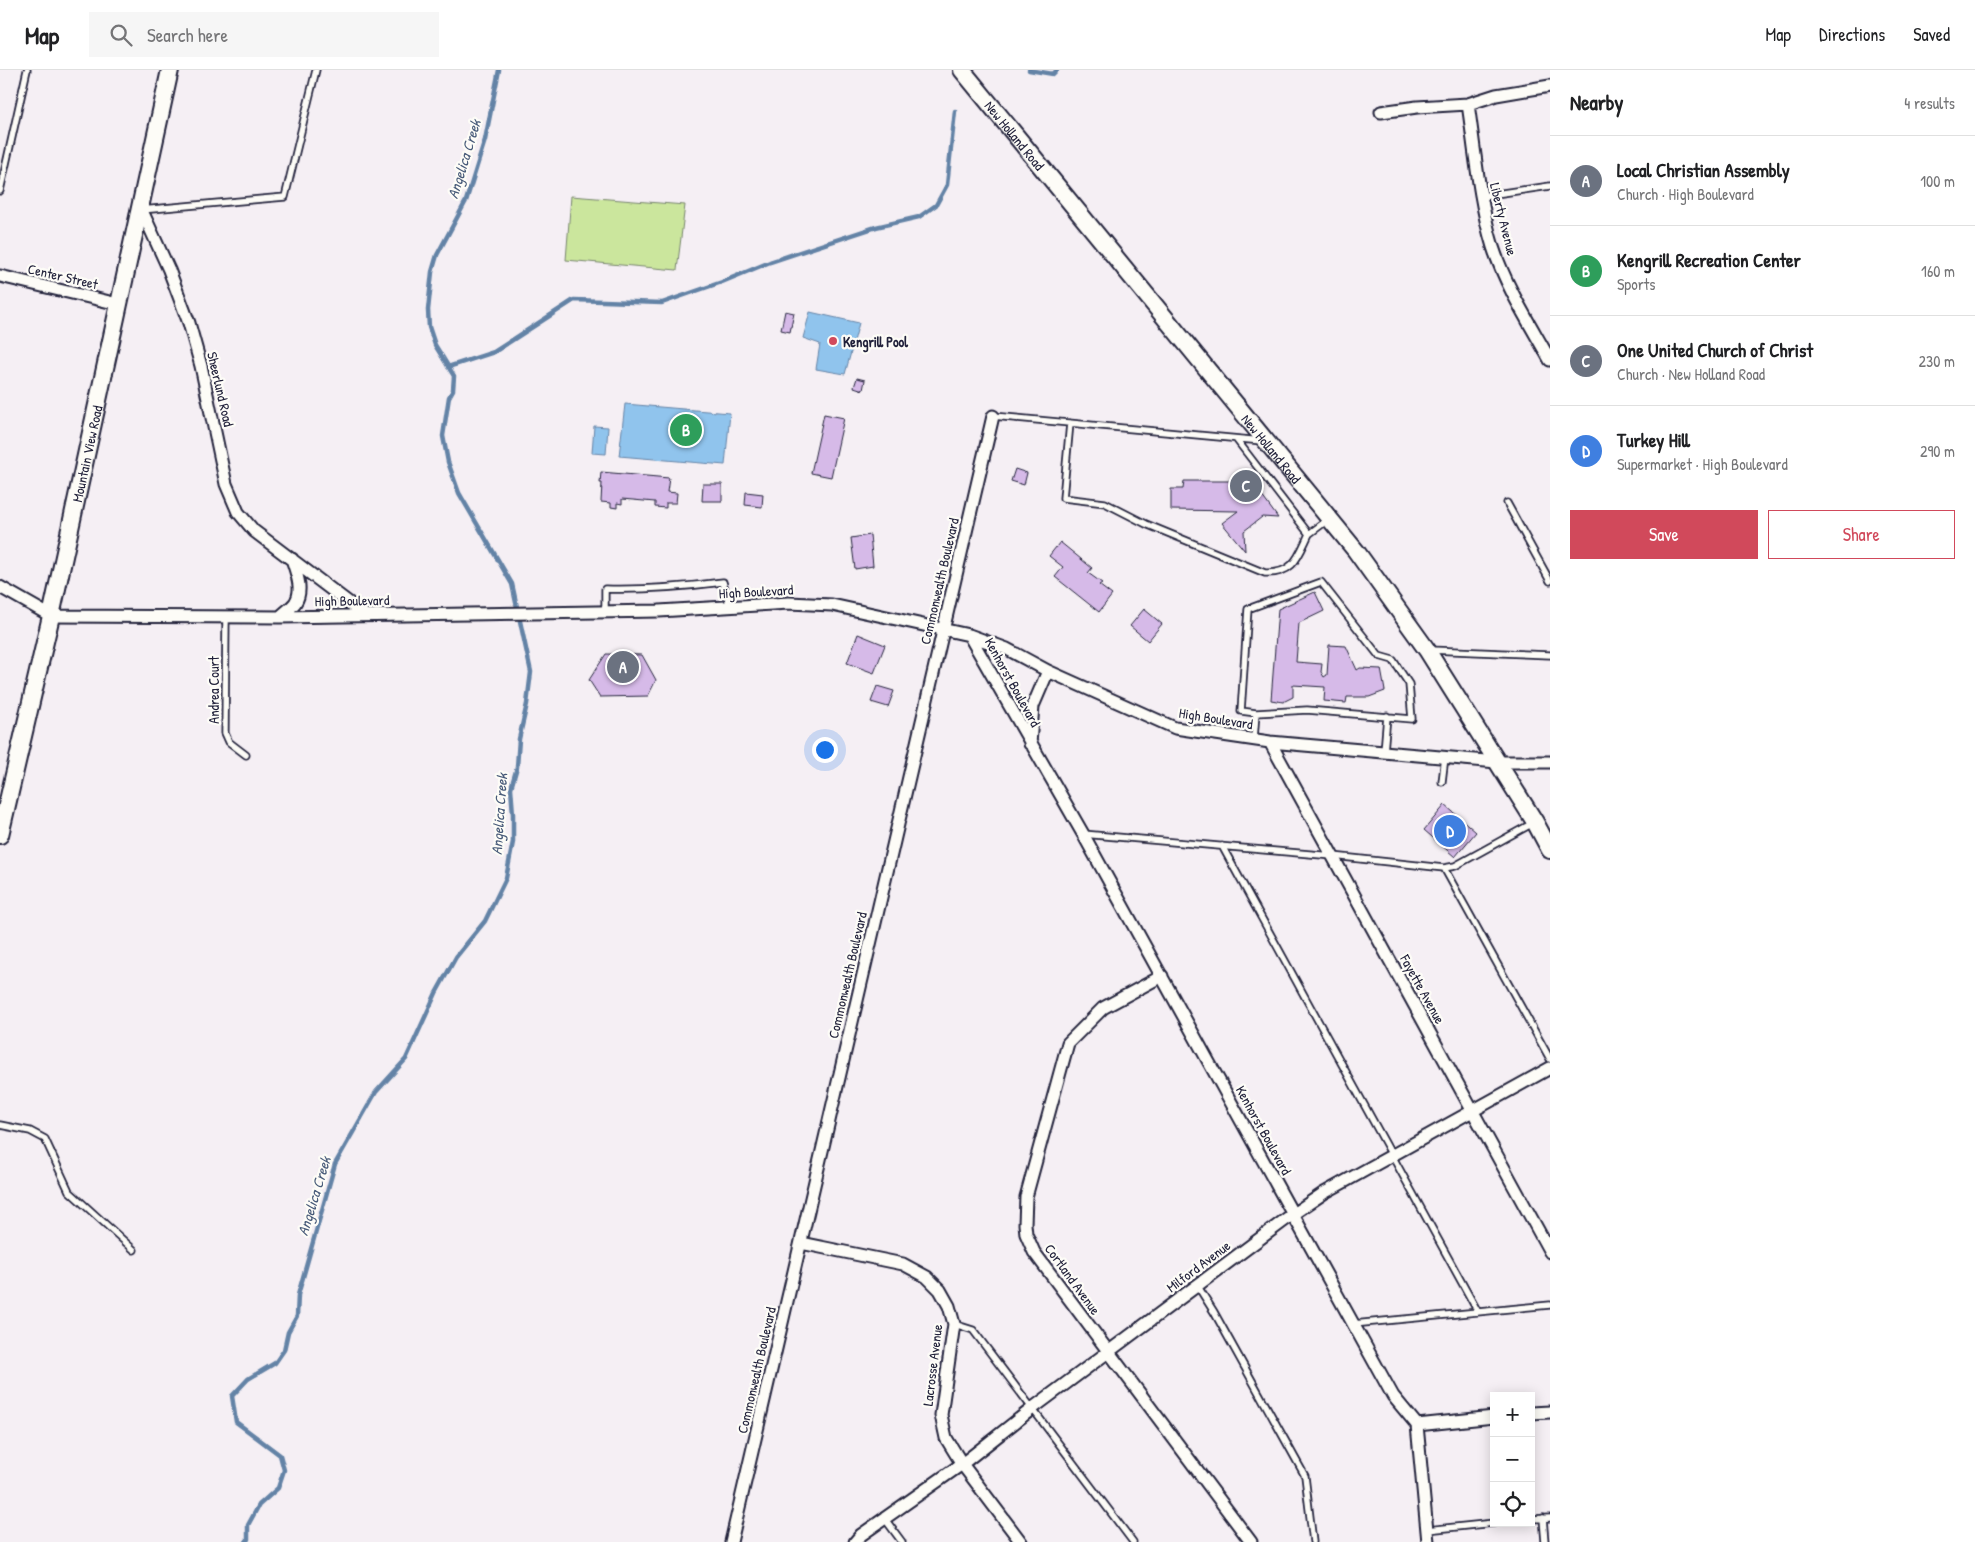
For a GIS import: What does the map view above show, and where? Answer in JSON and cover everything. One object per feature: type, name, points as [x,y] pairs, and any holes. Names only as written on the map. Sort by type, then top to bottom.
[{"type":"main road","name":"Mountain View Road","points":[[0,835],[51,616],[170,70]]},
{"type":"main road","name":"New Holland Road","points":[[962,70],[1330,518],[1377,580],[1427,650],[1535,822],[1550,850]]},
{"type":"street","points":[[1381,112],[1417,107],[1468,104],[1496,94],[1550,86]]},
{"type":"street","name":"Liberty Avenue","points":[[1468,104],[1488,229],[1509,286],[1550,360]]},
{"type":"street","name":"Sheerlund Road","points":[[139,210],[144,214],[169,270],[189,323],[202,366],[226,484],[238,512],[254,531],[365,614]]},
{"type":"street","name":"Center Street","points":[[0,276],[118,304]]},
{"type":"street","name":"Commonwealth Boulevard","points":[[732,1542],[993,416]]},
{"type":"street","points":[[280,617],[296,602],[299,591],[298,578],[292,559]]},
{"type":"street","name":"High Boulevard","points":[[0,587],[51,616],[280,617],[605,611],[789,603],[832,605],[969,635],[1007,649],[1048,671],[1176,728],[1270,742],[1497,762],[1550,762]]},
{"type":"street","name":"Kenhorst Boulevard","points":[[969,635],[1083,834],[1393,1396],[1417,1424]]},
{"type":"street","name":"Kenhorst Boulevard","points":[[1030,744],[1033,706],[1048,671]]},
{"type":"street","name":"Fayette Avenue","points":[[1270,742],[1550,1252]]},
{"type":"street","name":"Cortland Avenue","points":[[1162,976],[1103,1008],[1068,1043],[1029,1180],[1024,1224],[1034,1252],[1251,1542]]},
{"type":"street","name":"Milford Avenue","points":[[855,1542],[861,1535],[962,1464],[1033,1408],[1293,1214],[1324,1193],[1550,1068]]},
{"type":"street","name":"Lacrosse Avenue","points":[[800,1243],[902,1264],[927,1277],[940,1290],[949,1306],[954,1324],[941,1415],[946,1438],[962,1464],[1022,1542]]},
{"type":"street","points":[[1535,1413],[1550,1412]]},
{"type":"street","points":[[1428,1542],[1417,1424],[1490,1417]]},
{"type":"lane","points":[[0,191],[27,70]]},
{"type":"lane","points":[[139,210],[285,197],[316,70]]},
{"type":"lane","points":[[1482,196],[1550,186]]},
{"type":"lane","points":[[993,416],[1266,442]]},
{"type":"lane","points":[[1070,423],[1063,498],[1105,503],[1146,524],[1265,573],[1276,574],[1288,569],[1295,562],[1309,534],[1330,518]]},
{"type":"lane","points":[[1236,439],[1309,534]]},
{"type":"lane","points":[[1507,503],[1550,581]]},
{"type":"lane","points":[[605,611],[605,589],[647,589],[723,582],[730,607]]},
{"type":"lane","points":[[1321,582],[1379,656],[1393,660],[1409,684],[1412,719],[1387,716],[1307,710],[1256,713],[1242,711],[1248,610],[1321,582]]},
{"type":"lane","name":"Andrea Court","points":[[226,616],[225,733],[229,742],[246,755]]},
{"type":"lane","points":[[1427,650],[1550,655]]},
{"type":"lane","points":[[1254,739],[1256,713]]},
{"type":"lane","points":[[1384,752],[1387,716]]},
{"type":"lane","points":[[1442,782],[1445,757]]},
{"type":"lane","points":[[1083,834],[1333,856],[1444,868],[1455,866],[1535,822]]},
{"type":"lane","points":[[1222,846],[1478,1312]]},
{"type":"lane","points":[[1444,868],[1550,1059]]},
{"type":"lane","points":[[0,1125],[30,1131],[45,1139],[69,1191],[134,1250]]},
{"type":"lane","points":[[1197,1285],[1214,1312],[1305,1476],[1313,1542]]},
{"type":"lane","points":[[1353,1324],[1550,1305]]},
{"type":"lane","points":[[954,1324],[973,1330],[1133,1542]]},
{"type":"lane","points":[[1542,1518],[1545,1542]]},
{"type":"lane","points":[[1535,1519],[1550,1518]]},
{"type":"lane","points":[[885,1519],[902,1542]]},
{"type":"lane","points":[[1427,1530],[1490,1523]]},
{"type":"green space","points":[[571,196],[685,205],[677,270],[566,260]]},
{"type":"water","name":"Kengrill Pool","points":[[810,312],[859,323],[845,374],[816,369],[820,344],[803,338]]},
{"type":"water","points":[[625,404],[730,413],[725,465],[619,456]]},
{"type":"water","points":[[594,426],[608,427],[606,454],[592,453]]},
{"type":"building","points":[[785,311],[794,313],[790,332],[781,330]]},
{"type":"building","points":[[857,378],[865,380],[863,390],[854,387]]},
{"type":"building","points":[[824,414],[844,418],[831,477],[811,473]]},
{"type":"building","points":[[1015,469],[1027,473],[1024,485],[1011,481]]},
{"type":"building","points":[[601,472],[669,478],[667,492],[677,493],[676,503],[666,503],[666,508],[655,507],[655,502],[622,499],[622,504],[617,503],[617,508],[611,507],[611,503],[601,502]]},
{"type":"building","points":[[1184,481],[1251,481],[1278,518],[1262,517],[1244,531],[1245,551],[1222,523],[1238,511],[1171,510],[1171,489],[1183,489]]},
{"type":"building","points":[[703,484],[722,484],[722,501],[702,501]]},
{"type":"building","points":[[746,492],[763,494],[762,507],[745,505]]},
{"type":"building","points":[[870,535],[873,566],[855,569],[851,538]]},
{"type":"building","points":[[1060,542],[1092,568],[1088,573],[1102,583],[1099,585],[1112,595],[1099,612],[1055,577],[1063,567],[1049,556]]},
{"type":"building","points":[[1315,592],[1324,611],[1299,623],[1296,662],[1322,664],[1321,672],[1324,677],[1327,675],[1329,645],[1346,646],[1357,670],[1360,668],[1381,669],[1385,691],[1369,697],[1347,697],[1346,703],[1324,701],[1325,687],[1293,685],[1293,697],[1283,702],[1271,700],[1278,609]]},
{"type":"building","points":[[1144,609],[1162,624],[1148,641],[1130,626]]},
{"type":"building","points":[[858,634],[885,645],[874,673],[847,663]]},
{"type":"building","points":[[606,654],[642,655],[656,680],[648,696],[600,697],[589,680]]},
{"type":"building","points":[[877,686],[894,691],[888,707],[871,702]]},
{"type":"building","points":[[1445,805],[1476,832],[1455,857],[1424,830]]},
{"type":"waterway","name":"Angelica Creek","points":[[246,1542],[248,1539],[248,1525],[259,1505],[278,1488],[284,1470],[280,1455],[236,1422],[232,1396],[248,1379],[275,1363],[284,1350],[288,1332],[297,1316],[298,1295],[335,1164],[376,1092],[406,1059],[436,993],[456,957],[485,921],[506,878],[513,842],[511,788],[517,767],[519,739],[527,704],[531,672],[512,584],[459,493],[448,462],[443,436],[449,397],[453,390],[454,376],[435,345],[429,327],[428,310],[432,272],[437,255],[466,201],[485,140],[499,70]]},
{"type":"waterway","points":[[1029,70],[1053,74],[1057,70]]},
{"type":"waterway","points":[[448,367],[494,352],[574,300],[662,303],[722,282],[770,262],[876,227],[919,217],[936,205],[947,185],[955,111]]},
{"type":"place","name":"Kengrill Pool","points":[[833,341]]},
{"type":"place","name":"Kengrill Recreation Center","points":[[686,430]]},
{"type":"place","name":"One United Church of Christ","points":[[1246,486]]},
{"type":"place","name":"Local Christian Assembly","points":[[623,667]]},
{"type":"place","name":"Turkey Hill","points":[[1450,831]]}]
